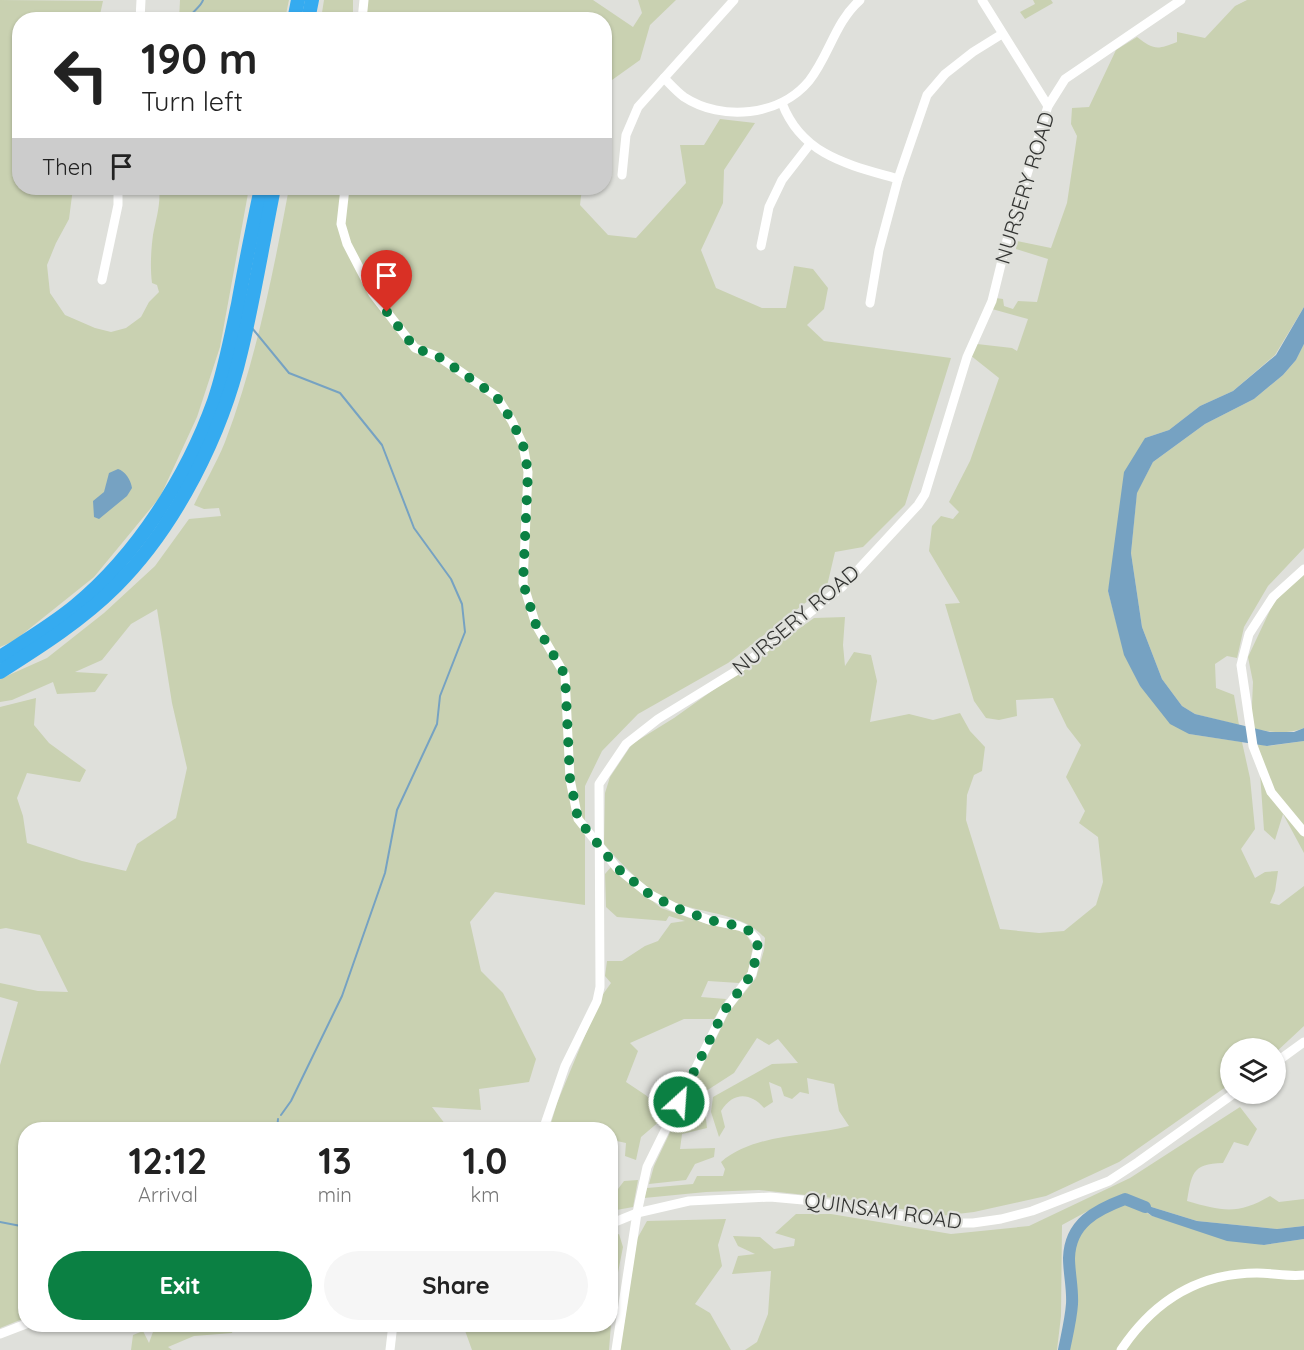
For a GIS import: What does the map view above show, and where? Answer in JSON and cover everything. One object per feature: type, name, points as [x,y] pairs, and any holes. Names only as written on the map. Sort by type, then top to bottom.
[{"type":"highway","points":[[0,657],[75,607],[106,577],[138,539],[169,495],[198,440],[214,400],[228,352],[260,195]]},
{"type":"highway","points":[[0,672],[81,618],[117,585],[148,549],[179,502],[209,444],[241,354],[273,195]]},
{"type":"street","points":[[622,175],[626,135],[638,107],[734,0]]},
{"type":"street","points":[[664,78],[685,97],[708,108],[730,113],[760,111],[782,103],[808,82],[851,8],[860,0]]},
{"type":"street","points":[[982,0],[1048,106]]},
{"type":"street","name":"NURSERY ROAD","points":[[546,1122],[565,1066],[597,1001],[600,987],[599,784],[626,744],[658,719],[736,671],[842,587],[918,505],[926,494],[967,357],[992,301],[1007,240],[1048,106],[1065,79],[1180,0]]},
{"type":"street","points":[[870,303],[879,250],[898,178],[927,95],[945,74],[972,52],[1002,34]]},
{"type":"street","points":[[782,103],[794,125],[810,144],[845,164],[898,178]]},
{"type":"street","points":[[761,246],[769,207],[782,180],[810,144]]},
{"type":"street","points":[[102,280],[118,205],[118,195]]},
{"type":"street","points":[[344,195],[341,224],[347,244],[373,294],[415,348],[439,357],[496,396],[512,421],[523,445],[528,472],[523,583],[536,625],[565,675],[570,779],[578,819],[617,868],[649,894],[700,917],[739,926],[748,930],[756,939],[758,948],[752,974],[724,1011],[647,1167],[637,1213],[616,1350]]},
{"type":"street","points":[[1304,569],[1273,597],[1249,634],[1241,665],[1253,746],[1271,792],[1304,832]]},
{"type":"street","points":[[1286,1055],[1304,1042]]},
{"type":"street","name":"QUINSAM ROAD","points":[[618,1221],[637,1213],[689,1201],[770,1197],[803,1200],[945,1223],[973,1223],[1001,1219],[1032,1211],[1108,1181],[1220,1103]]},
{"type":"street","points":[[1120,1350],[1149,1315],[1170,1299],[1201,1283],[1242,1274],[1304,1275]]},
{"type":"street","points":[[0,1334],[18,1327]]},
{"type":"street","points":[[390,1350],[392,1332]]},
{"type":"green space","points":[[0,0],[103,1],[101,12],[12,12],[12,195],[72,195],[69,219],[47,265],[50,293],[65,315],[111,332],[126,328],[141,317],[149,302],[159,292],[157,285],[152,283],[151,253],[159,195],[248,195],[220,347],[197,417],[160,497],[94,577],[14,641],[0,647]]},
{"type":"green space","points":[[180,0],[289,0],[286,12],[179,12]]},
{"type":"green space","points":[[324,0],[353,0],[353,12],[322,12]]},
{"type":"green space","points":[[366,0],[593,0],[611,12],[365,12]]},
{"type":"green space","points":[[638,0],[676,0],[650,25],[640,60],[612,80],[612,13],[633,27],[642,13]]},
{"type":"green space","points":[[1033,0],[1051,0],[1053,3],[1025,19],[1020,12],[1035,4]]},
{"type":"green space","points":[[1247,0],[1304,0],[1304,307],[1275,355],[1233,391],[1200,406],[1169,430],[1145,438],[1108,591],[1125,655],[1140,686],[1189,734],[1242,742],[1250,778],[1255,829],[1241,849],[1255,878],[1265,872],[1278,871],[1275,891],[1270,903],[1279,905],[1304,886],[1304,1026],[1286,1043],[1286,1038],[1220,1038],[1220,1091],[1119,1162],[1046,1196],[974,1212],[940,1216],[851,1200],[759,1190],[644,1198],[647,1188],[693,1184],[697,1176],[723,1176],[725,1169],[721,1162],[749,1146],[782,1137],[849,1126],[839,1111],[834,1084],[807,1078],[809,1094],[800,1092],[792,1099],[784,1096],[781,1087],[769,1082],[773,1102],[764,1108],[747,1097],[736,1097],[731,1100],[721,1111],[725,1127],[719,1137],[711,1112],[713,1097],[772,1064],[798,1063],[778,1039],[769,1045],[757,1038],[734,1073],[703,1093],[707,1128],[682,1134],[680,1149],[715,1148],[714,1157],[695,1164],[686,1180],[649,1184],[654,1166],[729,1012],[756,978],[765,938],[756,930],[735,919],[687,907],[655,893],[636,878],[604,844],[605,793],[610,777],[632,744],[674,718],[814,618],[845,617],[843,645],[845,666],[854,652],[871,655],[877,681],[870,722],[909,714],[933,720],[960,713],[970,731],[985,747],[982,771],[974,775],[967,795],[966,820],[1000,929],[1039,933],[1064,931],[1096,905],[1103,882],[1098,837],[1079,823],[1085,811],[1066,777],[1081,745],[1067,727],[1053,698],[1016,700],[1017,716],[999,720],[986,718],[974,701],[945,604],[960,603],[929,551],[932,526],[941,516],[953,519],[959,512],[949,502],[970,461],[999,378],[970,355],[977,344],[1012,348],[1017,351],[1028,319],[992,309],[996,298],[1003,299],[1004,306],[1013,309],[1018,301],[1037,302],[1048,259],[1016,249],[1017,241],[1051,248],[1067,203],[1077,136],[1071,124],[1072,108],[1089,107],[1116,50],[1137,37],[1156,47],[1177,42],[1177,32],[1205,38],[1235,6]]},
{"type":"green space","points":[[720,119],[755,123],[724,170],[723,203],[701,250],[716,288],[762,308],[786,308],[794,266],[813,269],[828,288],[824,309],[807,325],[824,341],[951,358],[905,505],[863,547],[835,552],[827,586],[728,663],[638,714],[602,751],[585,786],[585,905],[495,892],[470,922],[481,971],[503,993],[536,1059],[529,1082],[479,1089],[481,1110],[432,1107],[444,1122],[18,1122],[18,1321],[0,1328],[0,1065],[18,1002],[0,997],[0,983],[38,991],[68,992],[40,935],[6,928],[0,929],[0,707],[36,698],[34,725],[49,743],[86,770],[80,782],[27,773],[17,798],[23,816],[27,843],[82,861],[126,871],[137,844],[176,818],[187,768],[172,703],[157,609],[131,624],[102,660],[75,672],[108,674],[95,692],[57,694],[53,682],[12,700],[0,702],[0,679],[47,658],[104,613],[155,566],[189,519],[221,516],[219,508],[204,509],[194,505],[225,442],[246,380],[270,285],[288,195],[581,195],[580,205],[608,235],[636,238],[686,183],[680,145],[704,145]]},
{"type":"green space","points":[[1304,344],[1304,548],[1268,586],[1244,627],[1237,658],[1227,656],[1215,664],[1216,688],[1234,695],[1239,725],[1195,714],[1182,706],[1162,679],[1142,627],[1131,553],[1137,492],[1153,462],[1205,424],[1254,399],[1283,375],[1296,360]]},
{"type":"green space","points":[[1304,569],[1304,728],[1271,732],[1251,728],[1253,682],[1248,657],[1273,604]]},
{"type":"green space","points":[[1304,741],[1304,853],[1283,814],[1275,840],[1264,830],[1258,744],[1268,746]]},
{"type":"green space","points":[[611,867],[661,908],[704,923],[745,932],[753,946],[748,972],[739,983],[708,981],[701,997],[726,999],[714,1019],[684,1019],[630,1043],[638,1051],[626,1082],[647,1096],[661,1120],[641,1137],[636,1160],[625,1156],[626,1143],[618,1141],[618,1122],[551,1122],[601,997],[611,983],[605,976],[607,961],[622,961],[645,946],[658,941],[671,923],[685,921],[669,916],[666,921],[617,917],[606,907],[605,874]]},
{"type":"green space","points":[[1240,1107],[1257,1129],[1248,1146],[1234,1142],[1223,1163],[1199,1168],[1192,1177],[1187,1201],[1220,1209],[1239,1209],[1270,1196],[1279,1202],[1304,1199],[1304,1226],[1277,1229],[1197,1221],[1132,1201],[1124,1195],[1097,1206],[1062,1225],[1061,1316],[1057,1350],[745,1350],[757,1342],[768,1314],[771,1271],[732,1274],[738,1256],[755,1254],[738,1246],[733,1236],[760,1237],[774,1249],[794,1246],[795,1239],[775,1233],[796,1214],[831,1214],[951,1234],[1029,1226],[1130,1178]]},
{"type":"green space","points":[[638,1180],[633,1207],[618,1210],[618,1189],[624,1181]]},
{"type":"green space","points":[[1125,1199],[1152,1216],[1264,1245],[1304,1239],[1304,1350],[1064,1350],[1072,1304],[1069,1258],[1074,1236],[1086,1219]]},
{"type":"green space","points":[[726,1219],[718,1245],[722,1266],[695,1304],[710,1313],[731,1350],[620,1350],[637,1239],[647,1221]]},
{"type":"green space","points":[[618,1234],[623,1247],[618,1272]]},
{"type":"green space","points":[[140,1332],[144,1332],[149,1343],[153,1332],[232,1332],[194,1336],[168,1347],[172,1350],[131,1350],[133,1335]]},
{"type":"green space","points":[[466,1332],[610,1332],[609,1350],[472,1350]]},
{"type":"water","points":[[1304,307],[1304,344],[1296,360],[1283,375],[1254,399],[1205,424],[1153,462],[1137,493],[1131,553],[1142,627],[1162,679],[1182,706],[1195,714],[1270,732],[1294,732],[1304,728],[1304,741],[1267,746],[1189,734],[1170,724],[1140,686],[1124,655],[1108,591],[1124,472],[1145,438],[1169,430],[1200,406],[1233,391],[1276,355]]},
{"type":"water","points":[[118,469],[127,476],[132,488],[127,496],[99,519],[94,517],[93,501],[104,492],[109,473]]},
{"type":"water","points":[[1132,1201],[1197,1221],[1277,1229],[1304,1226],[1304,1239],[1264,1245],[1227,1241],[1152,1216]]},
{"type":"waterway","points":[[194,12],[203,0]]},
{"type":"waterway","points":[[252,328],[289,373],[340,393],[382,445],[414,528],[451,579],[462,604],[465,632],[440,696],[437,724],[397,810],[385,873],[342,996],[291,1101],[281,1115]]},
{"type":"waterway","points":[[1064,1350],[1072,1304],[1069,1258],[1074,1236],[1086,1219],[1114,1203],[1125,1199],[1145,1207]]},
{"type":"waterway","points":[[0,1222],[18,1225]]},
{"type":"route","points":[[387,312],[415,348],[439,357],[496,396],[512,421],[523,445],[528,472],[523,583],[536,625],[565,675],[570,779],[578,819],[617,868],[649,894],[674,907],[709,920],[739,926],[748,930],[756,939],[758,948],[752,974],[724,1011],[679,1102]]}]
